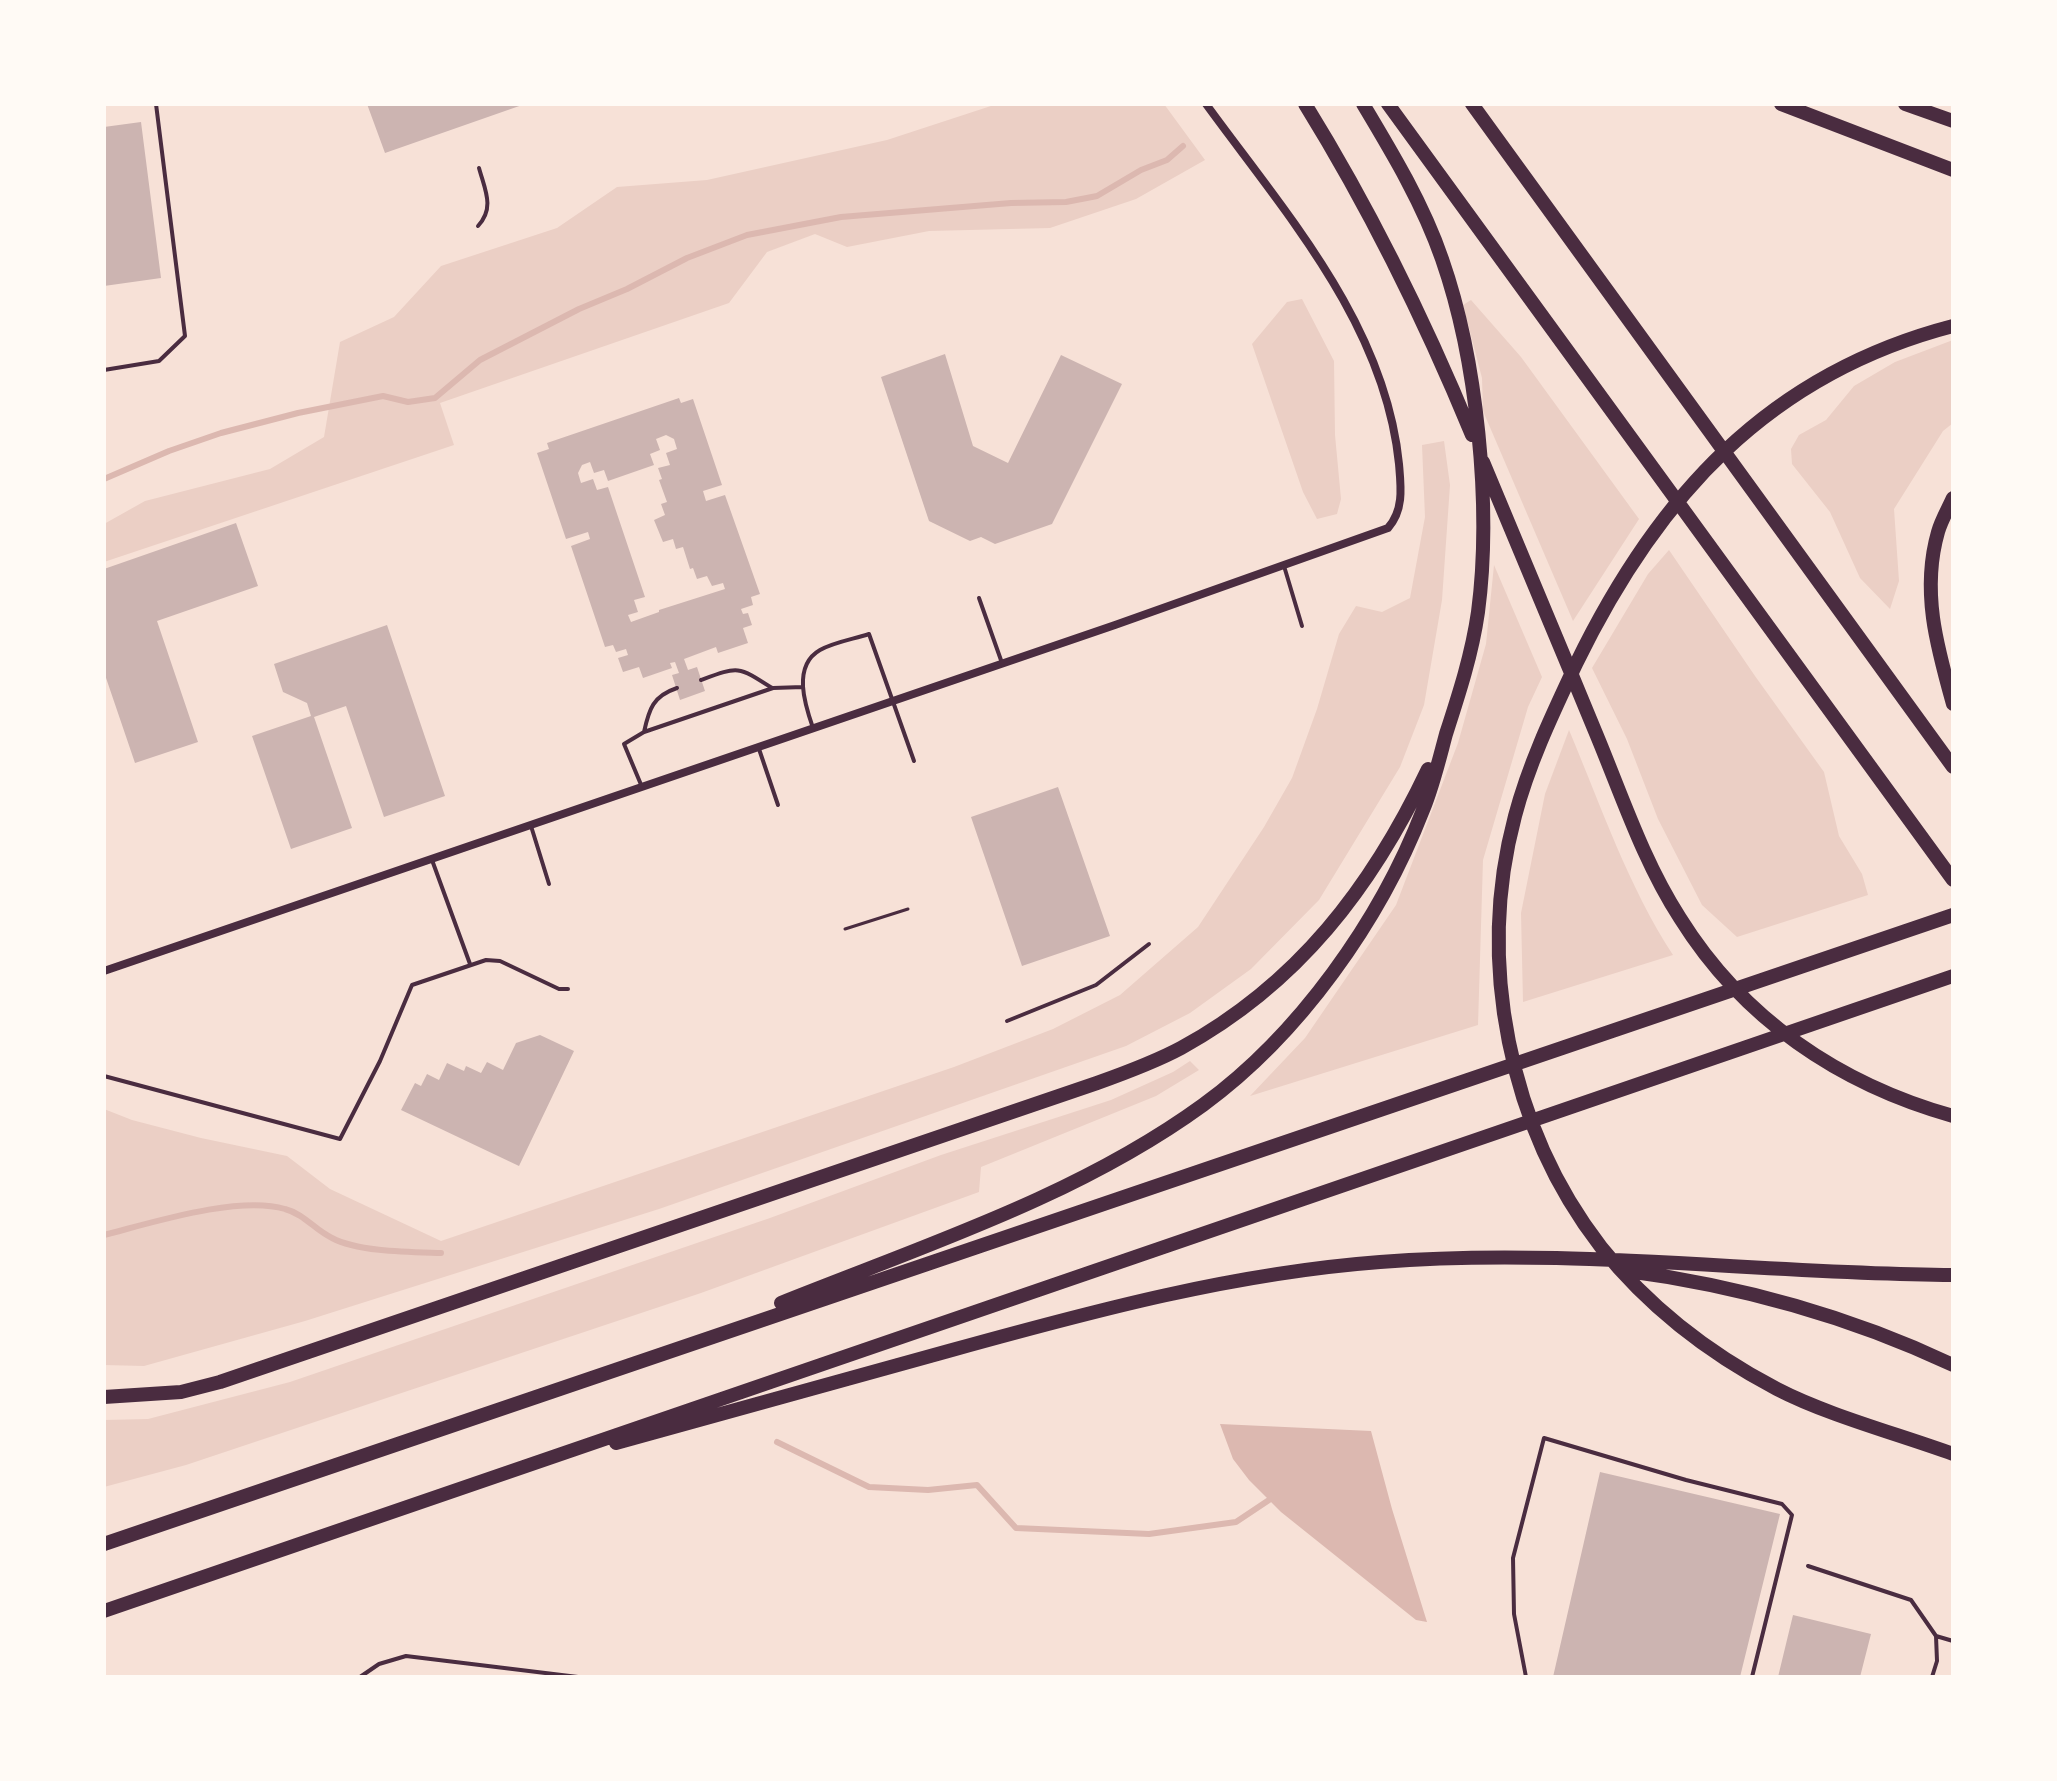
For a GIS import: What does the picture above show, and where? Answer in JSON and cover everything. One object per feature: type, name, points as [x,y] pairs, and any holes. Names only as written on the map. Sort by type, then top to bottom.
[{"type":"highway","points":[[1305,104],[1374,223],[1423,322],[1645,852],[1678,917],[1711,964],[1747,1002],[1791,1041],[1844,1074],[1909,1103],[1953,1116]]},
{"type":"highway","points":[[639,1361],[1043,1197],[1103,1168],[1203,1105],[1243,1073],[1277,1038],[1351,948],[1401,862],[1424,808],[1465,674],[1478,611],[1482,552],[1481,468],[1470,372],[1444,262],[1426,216],[1363,104]]},
{"type":"highway","points":[[1388,104],[1953,880]]},
{"type":"highway","points":[[1472,104],[1953,767]]},
{"type":"highway","points":[[1781,104],[1953,170]]},
{"type":"highway","points":[[1905,104],[1953,121]]},
{"type":"highway","points":[[1953,326],[1880,349],[1786,399],[1744,432],[1700,474],[1657,525],[1597,622],[1536,753],[1514,818],[1502,890],[1499,943],[1509,1042],[1534,1132],[1576,1212],[1604,1250],[1675,1322],[1718,1355],[1792,1395],[1953,1454]]},
{"type":"highway","points":[[1953,498],[1938,531],[1930,574],[1931,616],[1953,704]]},
{"type":"highway","points":[[104,1397],[181,1392],[220,1382],[1097,1083],[1180,1048],[1222,1023],[1259,994],[1295,964],[1329,929],[1388,848],[1449,726]]},
{"type":"highway","points":[[104,1544],[1953,915]]},
{"type":"highway","points":[[104,1611],[1953,976]]},
{"type":"highway","points":[[480,1481],[1079,1315],[1264,1276],[1379,1262],[1513,1257],[1953,1275]]},
{"type":"highway","points":[[1513,1257],[1709,1284],[1791,1303],[1897,1339],[1953,1365]]},
{"type":"street","points":[[104,971],[1388,528],[1399,510],[1400,482],[1395,436],[1380,378],[1350,312],[1324,267],[1206,104]]},
{"type":"lane","points":[[104,370],[159,361],[185,336],[156,104]]},
{"type":"lane","points":[[478,226],[490,205],[479,168]]},
{"type":"lane","points":[[1284,566],[1302,626]]},
{"type":"lane","points":[[979,598],[1002,663]]},
{"type":"lane","points":[[813,728],[803,698],[809,663],[818,651],[869,634],[914,761]]},
{"type":"lane","points":[[701,680],[737,669],[773,688]]},
{"type":"lane","points":[[642,787],[624,744],[644,732],[773,688],[803,687]]},
{"type":"lane","points":[[644,732],[655,698],[677,688]]},
{"type":"lane","points":[[758,746],[778,805]]},
{"type":"lane","points":[[531,826],[549,884]]},
{"type":"lane","points":[[432,860],[470,964]]},
{"type":"lane","points":[[1007,1021],[1096,985],[1149,944]]},
{"type":"lane","points":[[104,1076],[340,1139],[380,1061],[412,985],[486,960],[500,961],[559,989],[568,989]]},
{"type":"lane","points":[[1526,1677],[1514,1614],[1513,1558],[1544,1438],[1686,1480],[1782,1504],[1792,1515],[1752,1677]]},
{"type":"lane","points":[[1808,1566],[1911,1600],[1936,1636],[1937,1661],[1932,1677]]},
{"type":"lane","points":[[1936,1636],[1953,1641]]},
{"type":"lane","points":[[360,1677],[379,1664],[406,1656],[578,1677]]},
{"type":"path","points":[[845,929],[908,909]]},
{"type":"shaded area","points":[[997,104],[1164,104],[1205,160],[1136,199],[1050,228],[929,231],[847,247],[815,234],[767,252],[729,303],[440,403],[454,445],[104,562],[104,524],[145,501],[270,469],[324,437],[340,342],[394,317],[441,266],[557,228],[617,187],[707,180],[887,140]]},
{"type":"shaded area","points":[[1302,299],[1334,361],[1335,435],[1341,499],[1337,514],[1317,519],[1303,492],[1252,344],[1287,302]]},
{"type":"shaded area","points":[[1471,300],[1521,357],[1639,519],[1573,621],[1483,411],[1482,378],[1463,305]]},
{"type":"shaded area","points":[[1953,340],[1953,423],[1943,431],[1894,509],[1899,581],[1890,609],[1860,578],[1830,512],[1792,464],[1791,449],[1799,435],[1826,420],[1854,386],[1895,362]]},
{"type":"shaded area","points":[[1444,441],[1450,485],[1442,600],[1424,705],[1400,767],[1319,900],[1251,969],[1190,1013],[1126,1046],[659,1209],[305,1321],[144,1366],[104,1365],[104,1109],[132,1120],[201,1138],[287,1156],[330,1189],[441,1241],[954,1067],[1053,1029],[1120,995],[1198,927],[1264,827],[1292,778],[1339,634],[1356,606],[1382,612],[1410,598],[1425,517],[1422,445]]},
{"type":"shaded area","points":[[1669,550],[1824,772],[1839,836],[1862,874],[1868,895],[1737,937],[1702,905],[1658,819],[1627,739],[1592,668],[1648,574]]},
{"type":"shaded area","points":[[1494,565],[1542,677],[1528,707],[1483,860],[1478,1025],[1250,1096],[1305,1038],[1396,905],[1458,743],[1486,644]]},
{"type":"shaded area","points":[[1569,730],[1629,874],[1673,955],[1523,1002],[1521,913],[1545,794]]},
{"type":"shaded area","points":[[1190,1061],[1199,1070],[1156,1096],[981,1167],[979,1192],[701,1293],[186,1465],[104,1487],[104,1420],[148,1419],[290,1382],[770,1218],[941,1155],[1111,1100]]},
{"type":"shaded area","points":[[1220,1424],[1371,1431],[1427,1622],[1416,1620],[1281,1512],[1233,1459]]},
{"type":"building","points":[[367,104],[525,104],[385,153]]},
{"type":"building","points":[[141,122],[161,278],[104,286],[104,127]]},
{"type":"building","points":[[945,354],[973,446],[1008,463],[1061,355],[1122,384],[1052,524],[995,544],[981,537],[970,541],[929,521],[881,377]]},
{"type":"building","points":[[679,398],[681,403],[693,399],[722,485],[703,491],[706,501],[725,495],[760,594],[751,597],[753,605],[741,609],[743,614],[748,613],[752,625],[743,628],[748,643],[718,653],[716,647],[684,659],[688,670],[697,667],[705,691],[680,700],[672,675],[679,673],[675,662],[670,663],[672,668],[643,678],[639,667],[623,672],[618,658],[628,655],[626,649],[616,652],[613,645],[605,647],[571,546],[590,539],[588,532],[566,539],[537,453],[549,449],[547,443]],"holes":[[[666,435],[674,439],[677,449],[666,453],[670,465],[658,468],[667,502],[661,504],[665,515],[654,520],[663,542],[673,539],[676,549],[683,547],[690,569],[693,568],[697,579],[707,576],[712,586],[723,583],[725,589],[631,622],[628,615],[638,612],[634,600],[645,597],[608,487],[597,490],[593,479],[581,483],[578,473],[582,465],[590,462],[594,473],[604,470],[608,481],[654,465],[650,454],[660,450],[656,439]]]},
{"type":"building","points":[[236,523],[258,586],[157,621],[198,742],[135,763],[104,672],[104,569]]},
{"type":"building","points":[[387,625],[445,796],[384,817],[346,706],[314,717],[352,828],[291,849],[252,736],[311,716],[307,703],[283,692],[274,664]]},
{"type":"building","points":[[1058,787],[1110,936],[1022,966],[971,817]]},
{"type":"building","points":[[540,1035],[574,1051],[519,1166],[401,1110],[415,1083],[421,1086],[427,1074],[439,1080],[447,1063],[464,1071],[466,1066],[481,1073],[487,1062],[503,1070],[516,1043]]},
{"type":"building","points":[[1600,1472],[1780,1514],[1740,1677],[1553,1677]]},
{"type":"building","points":[[1793,1615],[1871,1634],[1860,1677],[1778,1677]]},
{"type":"waterway","points":[[104,479],[221,433],[298,413],[383,396],[408,402],[435,398],[480,360],[687,258],[747,235],[841,217],[1011,203],[1066,202],[1097,196],[1141,170],[1167,160],[1183,146]]},
{"type":"waterway","points":[[104,1235],[195,1212],[244,1205],[266,1206],[292,1211],[343,1243],[385,1250],[441,1253]]},
{"type":"waterway","points":[[777,1442],[869,1487],[928,1490],[977,1485],[1016,1528],[1149,1534],[1236,1522],[1269,1500]]}]
